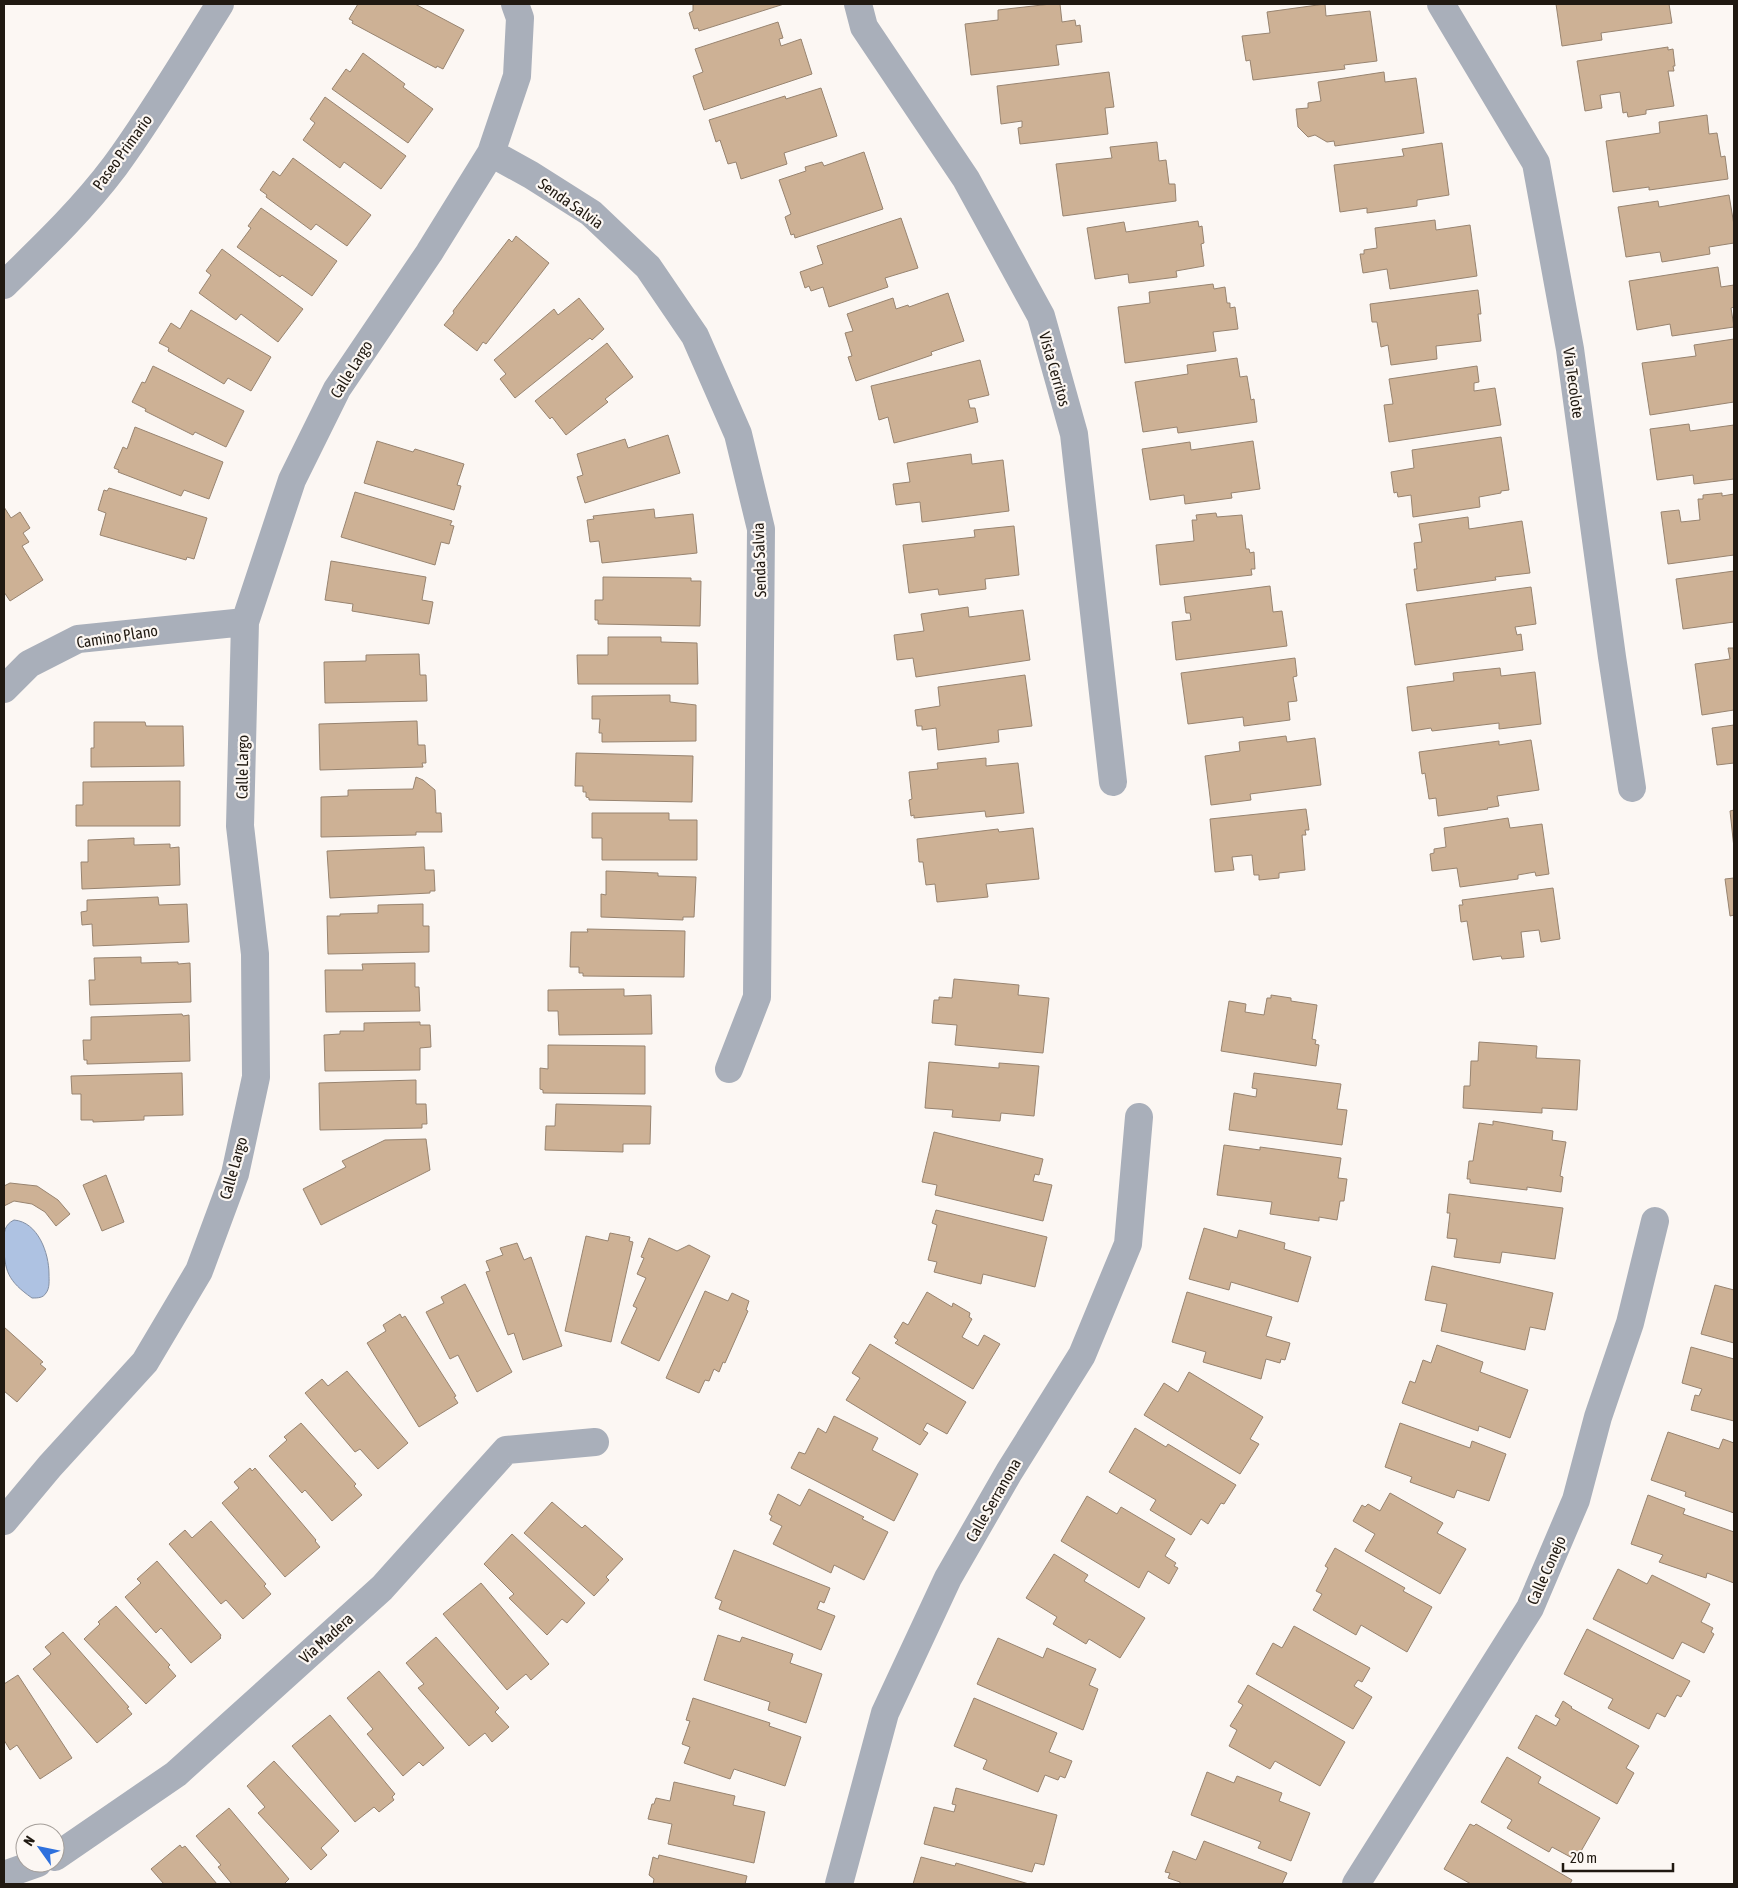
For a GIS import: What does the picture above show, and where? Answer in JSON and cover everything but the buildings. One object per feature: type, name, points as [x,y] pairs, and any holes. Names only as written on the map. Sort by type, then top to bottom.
[{"type":"street","name":"Paseo Primario","points":[[4,285],[59,232],[114,166],[220,4]]},
{"type":"street","name":"Calle Largo","points":[[4,1520],[50,1466],[145,1362],[199,1271],[234,1174],[256,1077],[255,954],[240,826],[245,622],[292,480],[337,389],[429,253],[491,153],[517,76],[520,18],[515,4]]},
{"type":"street","name":"Vista Cerritos","points":[[858,4],[864,27],[966,180],[1041,316],[1074,434],[1113,782]]},
{"type":"street","name":"Via Tecolote","points":[[1441,4],[1536,163],[1570,349],[1610,648],[1632,788]]},
{"type":"street","name":"Senda Salvia","points":[[491,153],[531,175],[591,213],[648,267],[695,336],[738,434],[761,529],[757,997],[729,1070]]},
{"type":"street","name":"Camino Plano","points":[[4,689],[29,664],[78,639],[245,622]]},
{"type":"street","name":"Calle Serranona","points":[[839,1884],[885,1713],[948,1578],[1009,1472],[1082,1355],[1128,1244],[1140,1117]]},
{"type":"street","name":"Calle Conejo","points":[[1356,1884],[1530,1608],[1576,1500],[1598,1417],[1630,1323],[1655,1221]]},
{"type":"street","name":"Vía Madera","points":[[65,1850],[176,1774],[374,1595],[506,1450],[595,1442]]},
{"type":"water","points":[[14,1220],[30,1226],[36,1232],[44,1248],[47,1257],[49,1284],[45,1295],[42,1297],[32,1298],[9,1275],[5,1261],[4,1239],[6,1227]]}]
